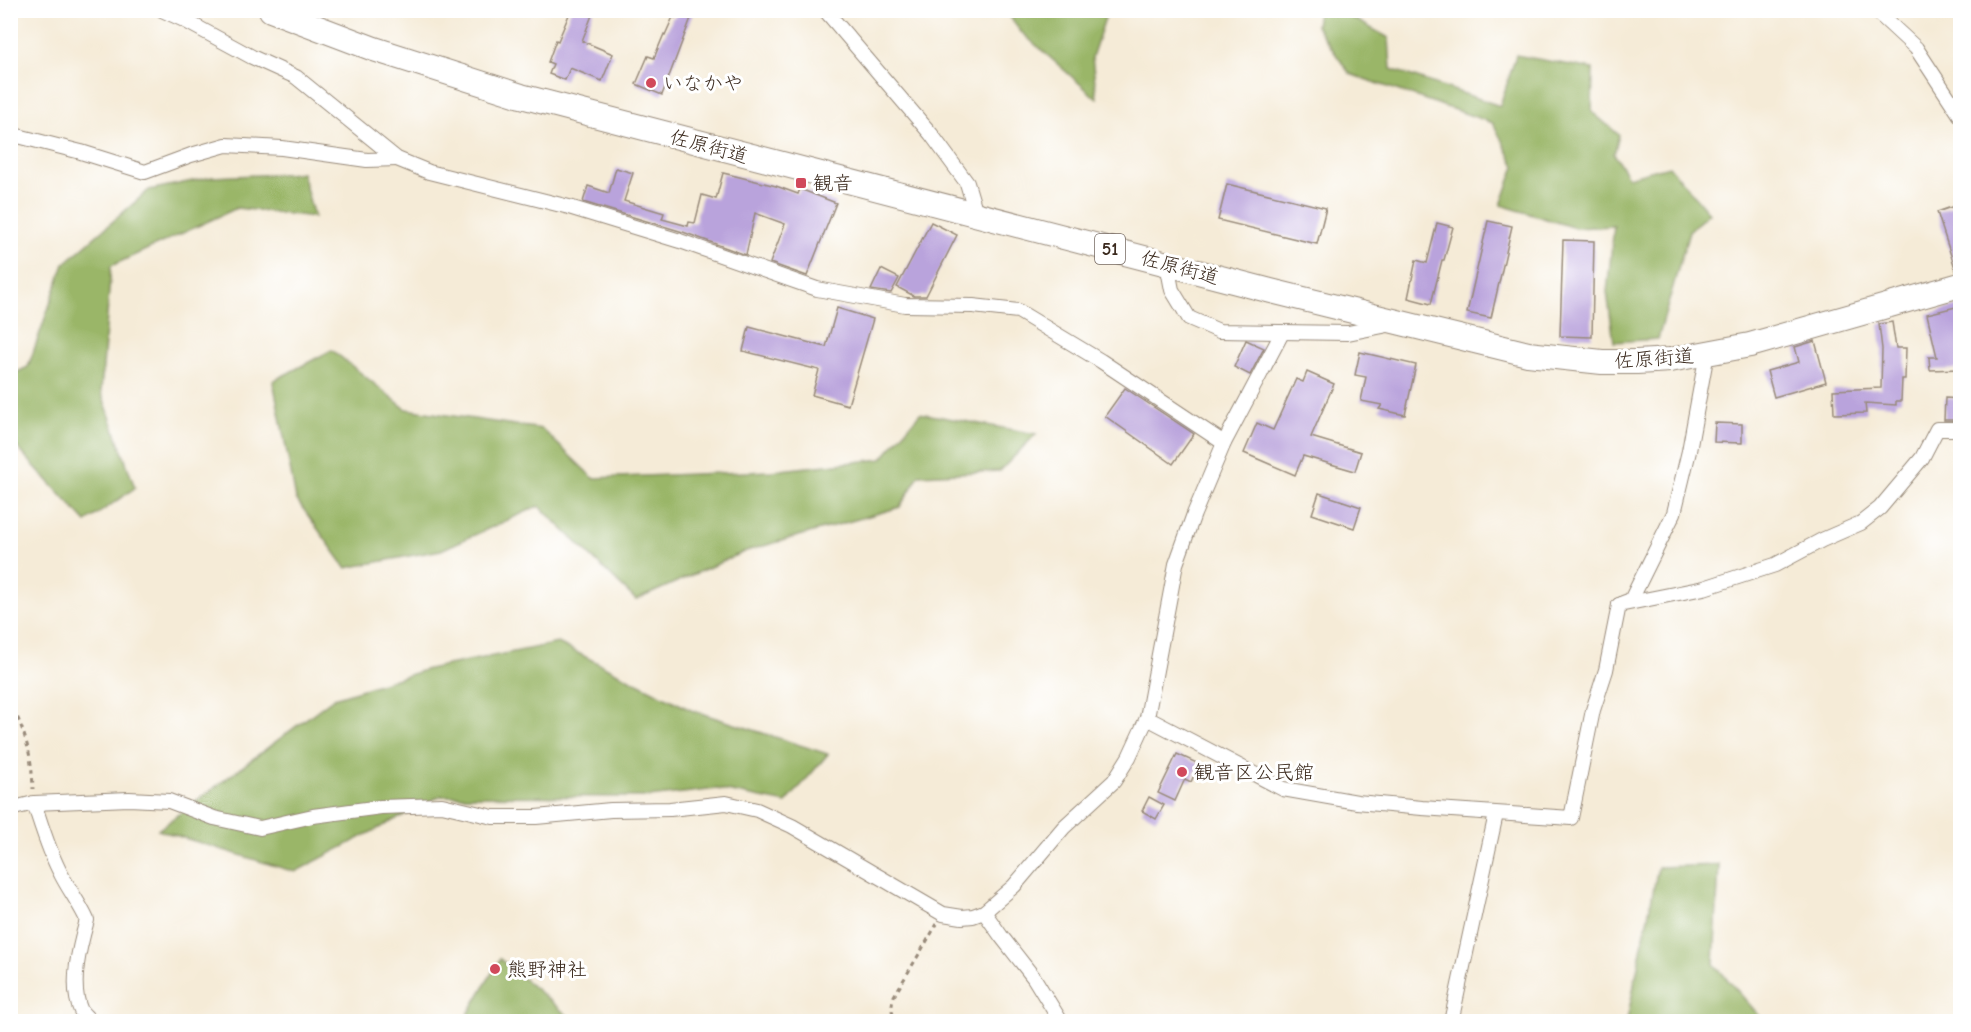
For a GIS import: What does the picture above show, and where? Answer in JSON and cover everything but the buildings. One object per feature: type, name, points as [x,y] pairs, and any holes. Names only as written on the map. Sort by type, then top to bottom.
[{"type":"highway","name":"佐原街道","points":[[270,10],[375,49],[521,96],[1167,264],[1528,354],[1602,362],[1670,360],[1750,345],[1960,285]]},
{"type":"street","points":[[162,10],[296,77],[397,159],[429,172],[570,207],[680,241],[817,289],[905,304],[973,306],[1018,311],[1101,361],[1224,443]]},
{"type":"street","points":[[825,10],[931,134],[967,183],[976,213]]},
{"type":"street","points":[[1875,10],[1916,48],[1960,115]]},
{"type":"street","points":[[10,134],[81,152],[145,172],[191,155],[226,146],[282,148],[367,160],[397,159]]},
{"type":"street","points":[[1167,264],[1172,290],[1189,318],[1219,331],[1348,333],[1398,322]]},
{"type":"street","points":[[10,809],[34,803],[129,799],[169,801],[214,818],[260,828],[313,816],[381,807],[442,806],[493,817],[525,817],[611,810],[670,809],[726,803],[757,810],[792,826],[943,915],[962,917],[984,912],[1014,886],[1064,827],[1114,781],[1129,757],[1147,718],[1176,564],[1194,514],[1224,443],[1282,333]]},
{"type":"street","points":[[1619,605],[1631,600],[1674,513],[1689,451],[1707,353]]},
{"type":"street","points":[[1619,605],[1704,588],[1775,565],[1822,540],[1861,523],[1880,508],[1922,458],[1937,429],[1960,429]]},
{"type":"street","points":[[1147,718],[1283,789],[1357,801],[1496,814],[1571,818],[1593,711],[1606,670],[1619,605]]},
{"type":"street","points":[[34,803],[61,874],[78,900],[87,920],[78,951],[75,984],[81,1011],[91,1022]]},
{"type":"street","points":[[1451,1022],[1496,814]]},
{"type":"street","points":[[984,912],[1034,978],[1061,1022]]},
{"type":"path","points":[[10,701],[23,728],[32,761],[34,803]]},
{"type":"path","points":[[898,1022],[892,1016],[891,1006],[894,996],[943,915]]},
{"type":"green space","points":[[1006,11],[1105,11],[1106,15],[1092,57],[1097,99],[1020,31]]},
{"type":"green space","points":[[1318,11],[1340,11],[1389,38],[1391,69],[1500,106],[1516,55],[1593,69],[1592,112],[1619,135],[1614,154],[1628,177],[1669,166],[1709,213],[1689,231],[1658,339],[1614,342],[1607,292],[1614,226],[1575,228],[1501,205],[1515,166],[1493,123],[1350,74],[1316,26]]},
{"type":"green space","points":[[302,173],[314,217],[237,208],[111,266],[101,391],[135,488],[86,522],[13,443],[11,444],[11,375],[28,367],[64,264],[149,190],[212,177]]},
{"type":"green space","points":[[332,350],[406,409],[542,429],[593,478],[771,471],[882,459],[920,413],[1036,434],[1000,471],[919,475],[900,507],[746,551],[636,600],[539,506],[441,550],[346,568],[296,499],[273,381]]},
{"type":"green space","points":[[558,643],[691,710],[828,754],[786,803],[717,789],[649,797],[440,796],[295,872],[158,830],[334,698],[428,669]]},
{"type":"green space","points":[[1719,865],[1714,964],[1764,1021],[1627,1020],[1658,867]]},
{"type":"green space","points":[[500,959],[574,1021],[464,1021]]},
{"type":"place","name":"いなかや","points":[[651,83]]},
{"type":"place","name":"観音","points":[[801,183]]},
{"type":"place","name":"観音区公民館","points":[[1182,772]]},
{"type":"place","name":"熊野神社","points":[[495,969]]}]
